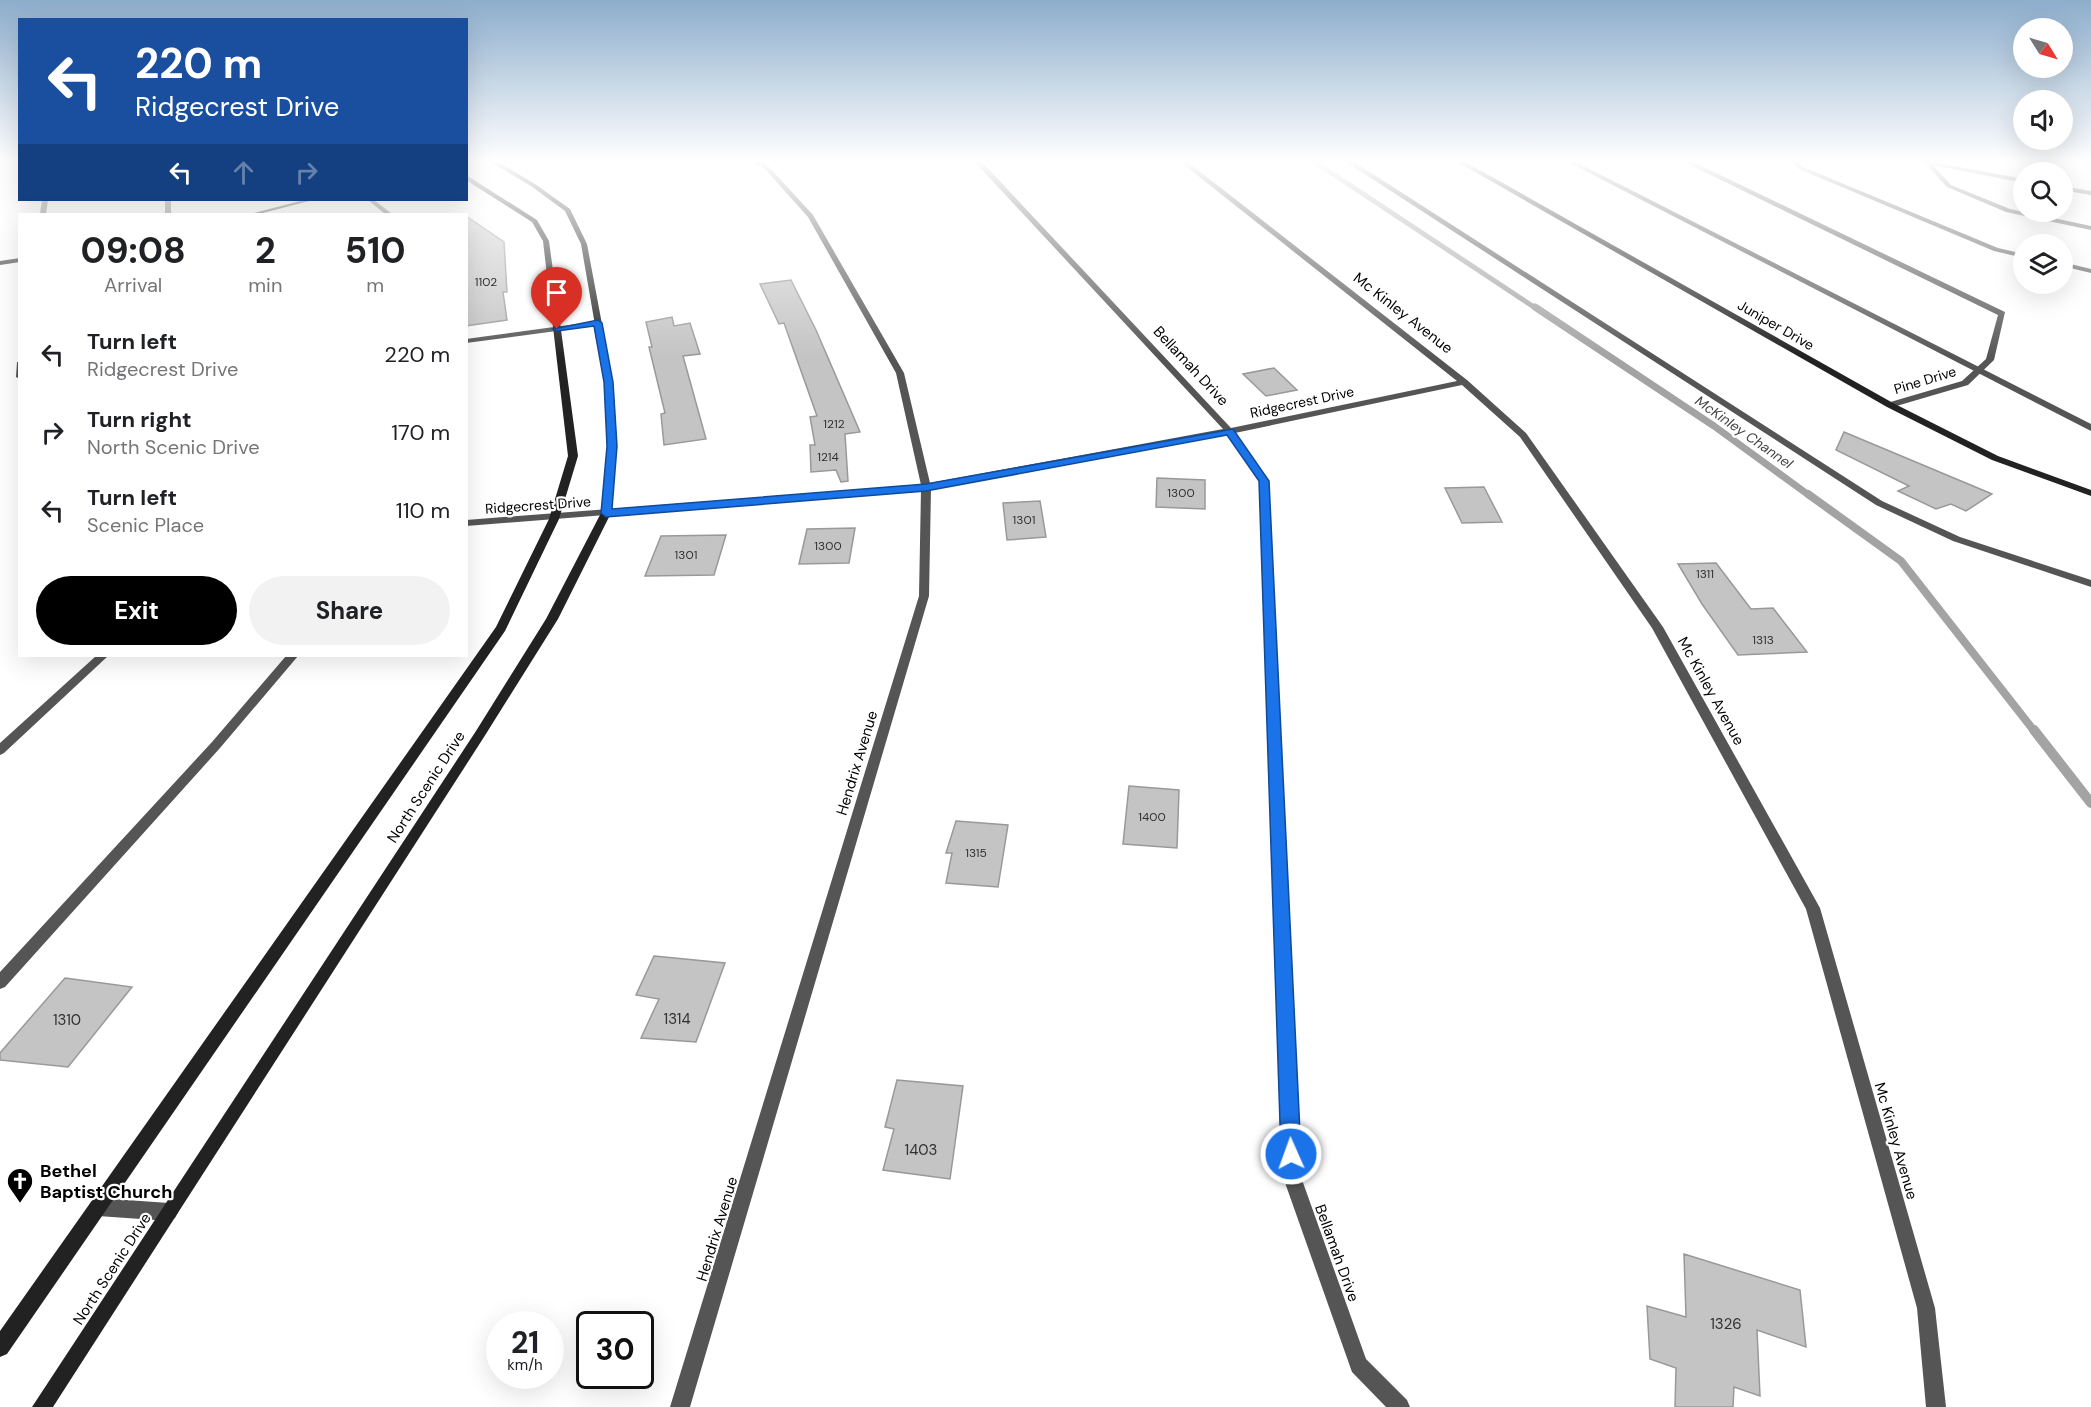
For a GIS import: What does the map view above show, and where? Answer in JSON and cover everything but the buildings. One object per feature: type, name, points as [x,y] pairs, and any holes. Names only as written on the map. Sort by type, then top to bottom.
[{"type":"main road","name":"North Scenic Drive","points":[[0,1347],[501,628],[554,519],[573,456],[546,241],[538,226]]},
{"type":"main road","name":"North Scenic Drive","points":[[42,1407],[480,734],[552,619],[606,513],[612,446],[609,382],[584,244],[575,226]]},
{"type":"main road","name":"Juniper Drive","points":[[1573,226],[1890,405],[1995,459],[2091,493]]},
{"type":"main road","points":[[0,263],[18,260]]},
{"type":"street","name":"Hendrix Avenue","points":[[680,1407],[924,596],[926,487],[900,373],[816,226]]},
{"type":"street","name":"Bellamah Drive","points":[[1037,226],[1229,431],[1264,481],[1292,1177],[1359,1365],[1400,1407]]},
{"type":"street","name":"Mc Kinley Avenue","points":[[1265,226],[1464,382],[1523,435],[1657,627],[1813,908],[1926,1308],[1936,1407]]},
{"type":"street","points":[[1449,226],[1880,503],[1921,525],[1979,548],[2091,584]]},
{"type":"street","points":[[1695,226],[2091,428]]},
{"type":"street","name":"Pine Drive","points":[[1819,226],[2002,314],[1990,360],[1965,383],[1890,405]]},
{"type":"street","points":[[1937,226],[1995,250],[2013,254]]},
{"type":"street","points":[[2073,267],[2091,271]]},
{"type":"street","points":[[468,341],[598,323]]},
{"type":"street","name":"Ridgecrest Drive","points":[[468,524],[554,519],[926,487],[1229,431],[1464,382]]},
{"type":"street","points":[[0,750],[101,657]]},
{"type":"street","points":[[0,982],[216,745],[291,657]]},
{"type":"street","points":[[98,1207],[169,1212]]},
{"type":"waterway","name":"McKinley Channel","points":[[1411,226],[1537,309]]},
{"type":"waterway","name":"McKinley Channel","points":[[1535,307],[1714,426],[1810,496]]},
{"type":"waterway","name":"McKinley Channel","points":[[1808,494],[1901,561],[2035,732]]},
{"type":"waterway","name":"McKinley Channel","points":[[2034,730],[2091,803]]},
{"type":"place","name":"Bethel Baptist Church","points":[[20,1204]]},
{"type":"route","points":[[557,329],[598,323],[609,382],[612,446],[606,513],[926,487],[1229,431],[1264,481],[1291,1154]]}]
